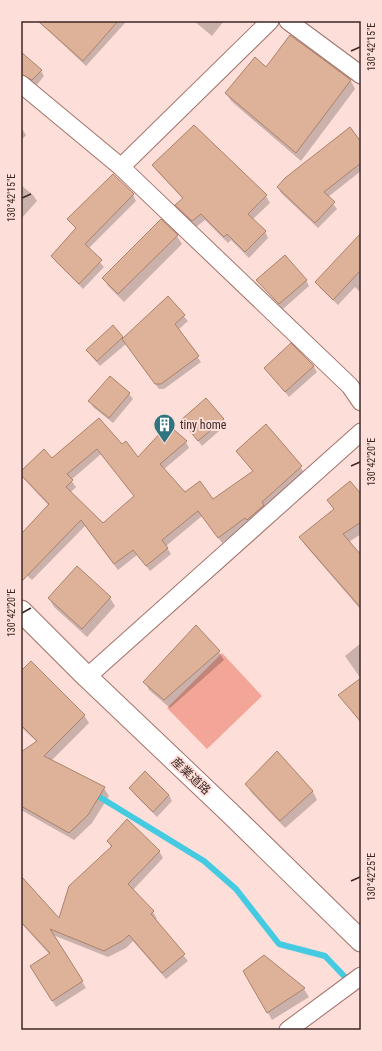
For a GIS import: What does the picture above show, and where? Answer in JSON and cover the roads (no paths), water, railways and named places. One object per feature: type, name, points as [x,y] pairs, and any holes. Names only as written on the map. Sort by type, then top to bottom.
[{"type":"street","points":[[121,167],[270,21]]},
{"type":"street","points":[[288,21],[361,75]]},
{"type":"street","points":[[21,84],[121,167],[350,386],[361,402]]},
{"type":"street","points":[[87,677],[361,432]]},
{"type":"street","name":"産業道路","points":[[21,611],[87,677],[230,813],[361,941]]},
{"type":"street","points":[[288,1030],[361,976]]},
{"type":"waterway","points":[[93,793],[204,861],[236,889],[279,944],[325,956],[345,977]]},
{"type":"place","name":"tiny home","points":[[165,444]]}]
